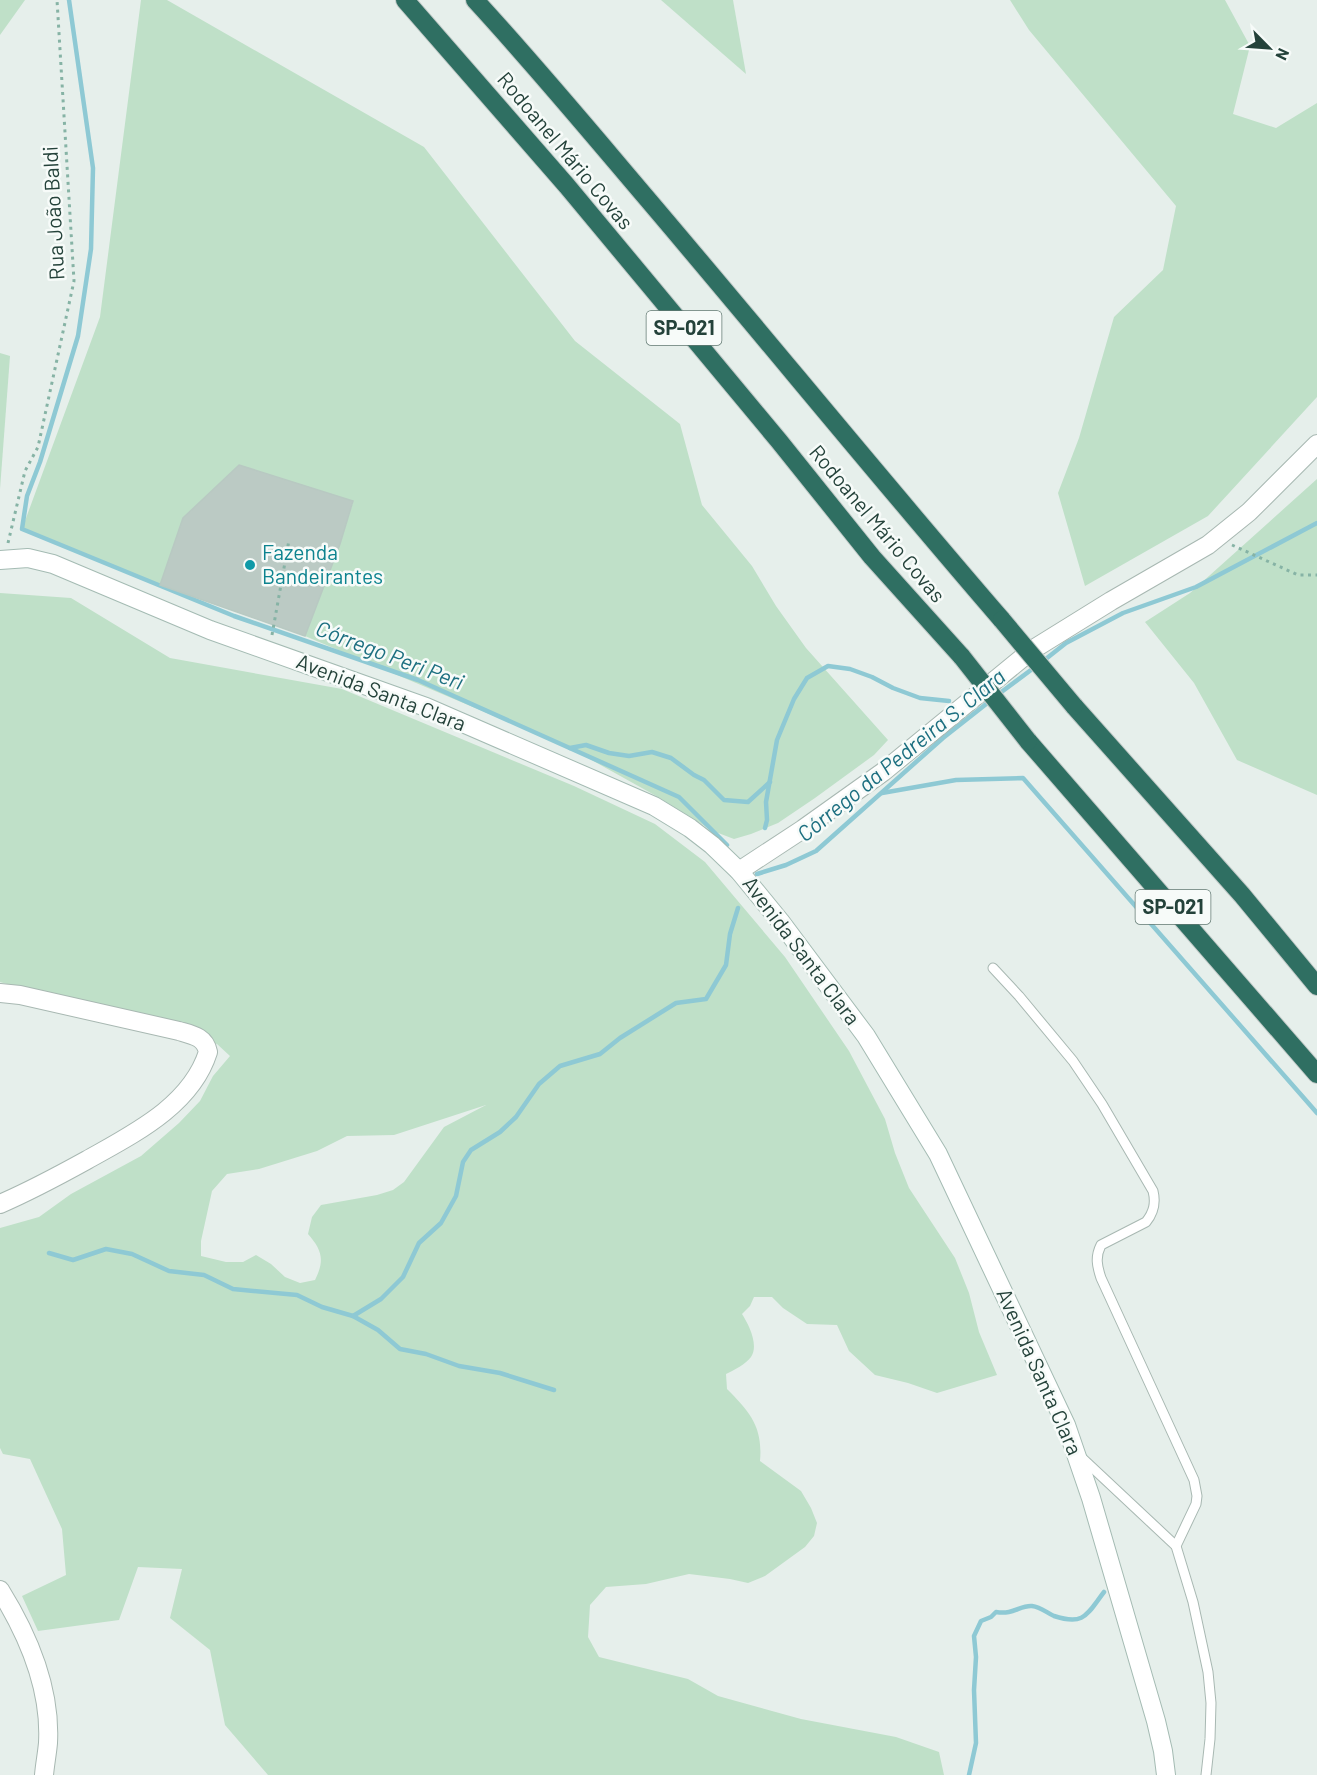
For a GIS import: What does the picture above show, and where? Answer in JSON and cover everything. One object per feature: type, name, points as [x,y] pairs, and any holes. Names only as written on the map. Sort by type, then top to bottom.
[{"type":"highway","name":"Rodoanel Mário Covas","points":[[405,0],[567,186],[779,441],[872,557],[962,657],[1028,741],[1317,1074]]},
{"type":"highway","name":"Rodoanel Mário Covas","points":[[475,0],[552,86],[702,262],[888,488],[1074,706],[1242,896],[1317,986]]},
{"type":"street","points":[[740,871],[883,772],[1032,650],[1208,545],[1249,512],[1317,444]]},
{"type":"street","name":"Avenida Santa Clara","points":[[2,559],[28,558],[53,564],[210,630],[426,707],[654,806],[705,839],[740,871],[866,1036],[910,1105],[938,1154],[1066,1425],[1091,1498],[1128,1623],[1156,1721],[1166,1775]]},
{"type":"street","points":[[0,993],[20,995],[201,1038],[205,1041],[208,1052],[203,1067],[187,1091],[125,1140],[41,1186],[0,1204]]},
{"type":"street","points":[[0,1590],[14,1613],[38,1667],[47,1719],[48,1742],[44,1775]]},
{"type":"lane","points":[[993,968],[1074,1061],[1153,1191],[1155,1199],[1151,1215],[1146,1222],[1101,1245],[1097,1266],[1194,1480],[1196,1504],[1176,1546]]},
{"type":"lane","points":[[1075,1451],[1176,1546],[1193,1602],[1208,1672],[1211,1703],[1206,1775]]},
{"type":"path","name":"Rua João Baldi","points":[[2,559],[25,471],[38,447],[74,281],[57,0]]},
{"type":"path","points":[[1216,538],[1298,575],[1317,575]]},
{"type":"path","points":[[270,643],[289,540]]},
{"type":"green space","points":[[0,0],[25,0],[0,35]]},
{"type":"green space","points":[[141,0],[167,0],[424,147],[575,341],[680,424],[702,505],[752,566],[776,606],[806,648],[888,740],[874,755],[778,823],[734,839],[713,831],[570,748],[305,636],[340,544],[353,502],[239,465],[183,518],[160,585],[22,529],[100,317]]},
{"type":"green space","points":[[661,0],[733,0],[746,74]]},
{"type":"green space","points":[[1010,0],[1225,0],[1250,46],[1233,114],[1276,128],[1317,103],[1317,397],[1208,516],[1085,586],[1058,493],[1079,438],[1114,317],[1163,270],[1176,206],[1029,30]]},
{"type":"green space","points":[[0,353],[10,356],[0,489]]},
{"type":"green space","points":[[1317,479],[1317,795],[1237,760],[1194,683],[1145,622],[1190,593]]},
{"type":"green space","points":[[0,593],[71,598],[170,658],[342,689],[574,786],[655,824],[705,862],[785,957],[849,1051],[885,1119],[909,1188],[955,1258],[969,1293],[979,1332],[997,1375],[937,1393],[875,1375],[849,1351],[837,1325],[807,1324],[783,1308],[772,1297],[754,1297],[750,1306],[742,1314],[754,1341],[753,1352],[740,1367],[726,1374],[727,1389],[748,1413],[757,1429],[760,1461],[801,1491],[817,1523],[814,1536],[805,1547],[765,1576],[748,1583],[689,1574],[646,1584],[606,1587],[590,1605],[588,1637],[599,1657],[688,1679],[718,1696],[801,1719],[896,1737],[939,1752],[944,1775],[268,1775],[225,1725],[210,1650],[170,1618],[182,1569],[138,1567],[119,1620],[38,1631],[22,1596],[66,1575],[62,1529],[30,1459],[3,1454],[0,1448],[0,1228],[39,1217],[71,1194],[141,1156],[200,1101],[213,1076],[230,1056],[217,1044],[0,982]],"holes":[[[486,1105],[444,1127],[404,1182],[393,1190],[321,1205],[312,1217],[308,1234],[319,1250],[321,1261],[315,1280],[300,1283],[285,1277],[271,1264],[256,1255],[243,1262],[226,1262],[201,1256],[201,1241],[212,1191],[227,1174],[259,1169],[317,1151],[347,1136],[394,1135]]]},
{"type":"building","name":"Fazenda Bandeirantes","points":[[239,465],[353,501],[340,544],[305,636],[160,585],[183,518]]},
{"type":"waterway","name":"Córrego Peri Peri","points":[[69,0],[93,168],[91,249],[78,336],[40,462],[27,496],[22,529],[234,616],[418,680],[679,797],[727,845]]},
{"type":"waterway","name":"Córrego da Pedreira S. Clara","points":[[1042,662],[1066,643],[1123,613],[1196,587],[1317,523]]},
{"type":"waterway","name":"Córrego da Pedreira S. Clara","points":[[765,828],[766,802],[777,740],[794,699],[807,678],[828,666],[850,669],[920,698],[949,701]]},
{"type":"waterway","name":"Córrego da Pedreira S. Clara","points":[[996,696],[1035,667]]},
{"type":"waterway","name":"Córrego da Pedreira S. Clara","points":[[757,874],[786,865],[816,851],[943,738],[990,701]]},
{"type":"waterway","name":"Córrego da Pedreira S. Clara","points":[[570,748],[586,745],[609,753],[629,756],[652,752],[671,758],[704,780],[724,800],[748,802],[770,782]]},
{"type":"waterway","points":[[882,793],[956,780],[1023,778],[1317,1113]]},
{"type":"waterway","name":"Córrego da Pedreira S. Clara","points":[[353,1316],[381,1299],[403,1277],[419,1243],[441,1223],[456,1196],[463,1162],[471,1150],[500,1132],[516,1117],[539,1084],[560,1066],[600,1054],[620,1038],[676,1003],[706,999],[726,965],[730,934],[738,908]]},
{"type":"waterway","points":[[49,1253],[73,1260],[106,1249],[132,1254],[169,1271],[204,1275],[233,1289],[297,1295],[322,1307],[353,1316],[378,1330],[400,1349],[426,1354],[459,1366],[500,1373],[554,1390]]},
{"type":"waterway","points":[[969,1775],[976,1743],[974,1636],[981,1621],[996,1612],[1008,1612],[1028,1606],[1064,1619],[1079,1619],[1089,1612],[1104,1592]]},
{"type":"place","name":"Fazenda Bandeirantes","points":[[250,565]]}]
